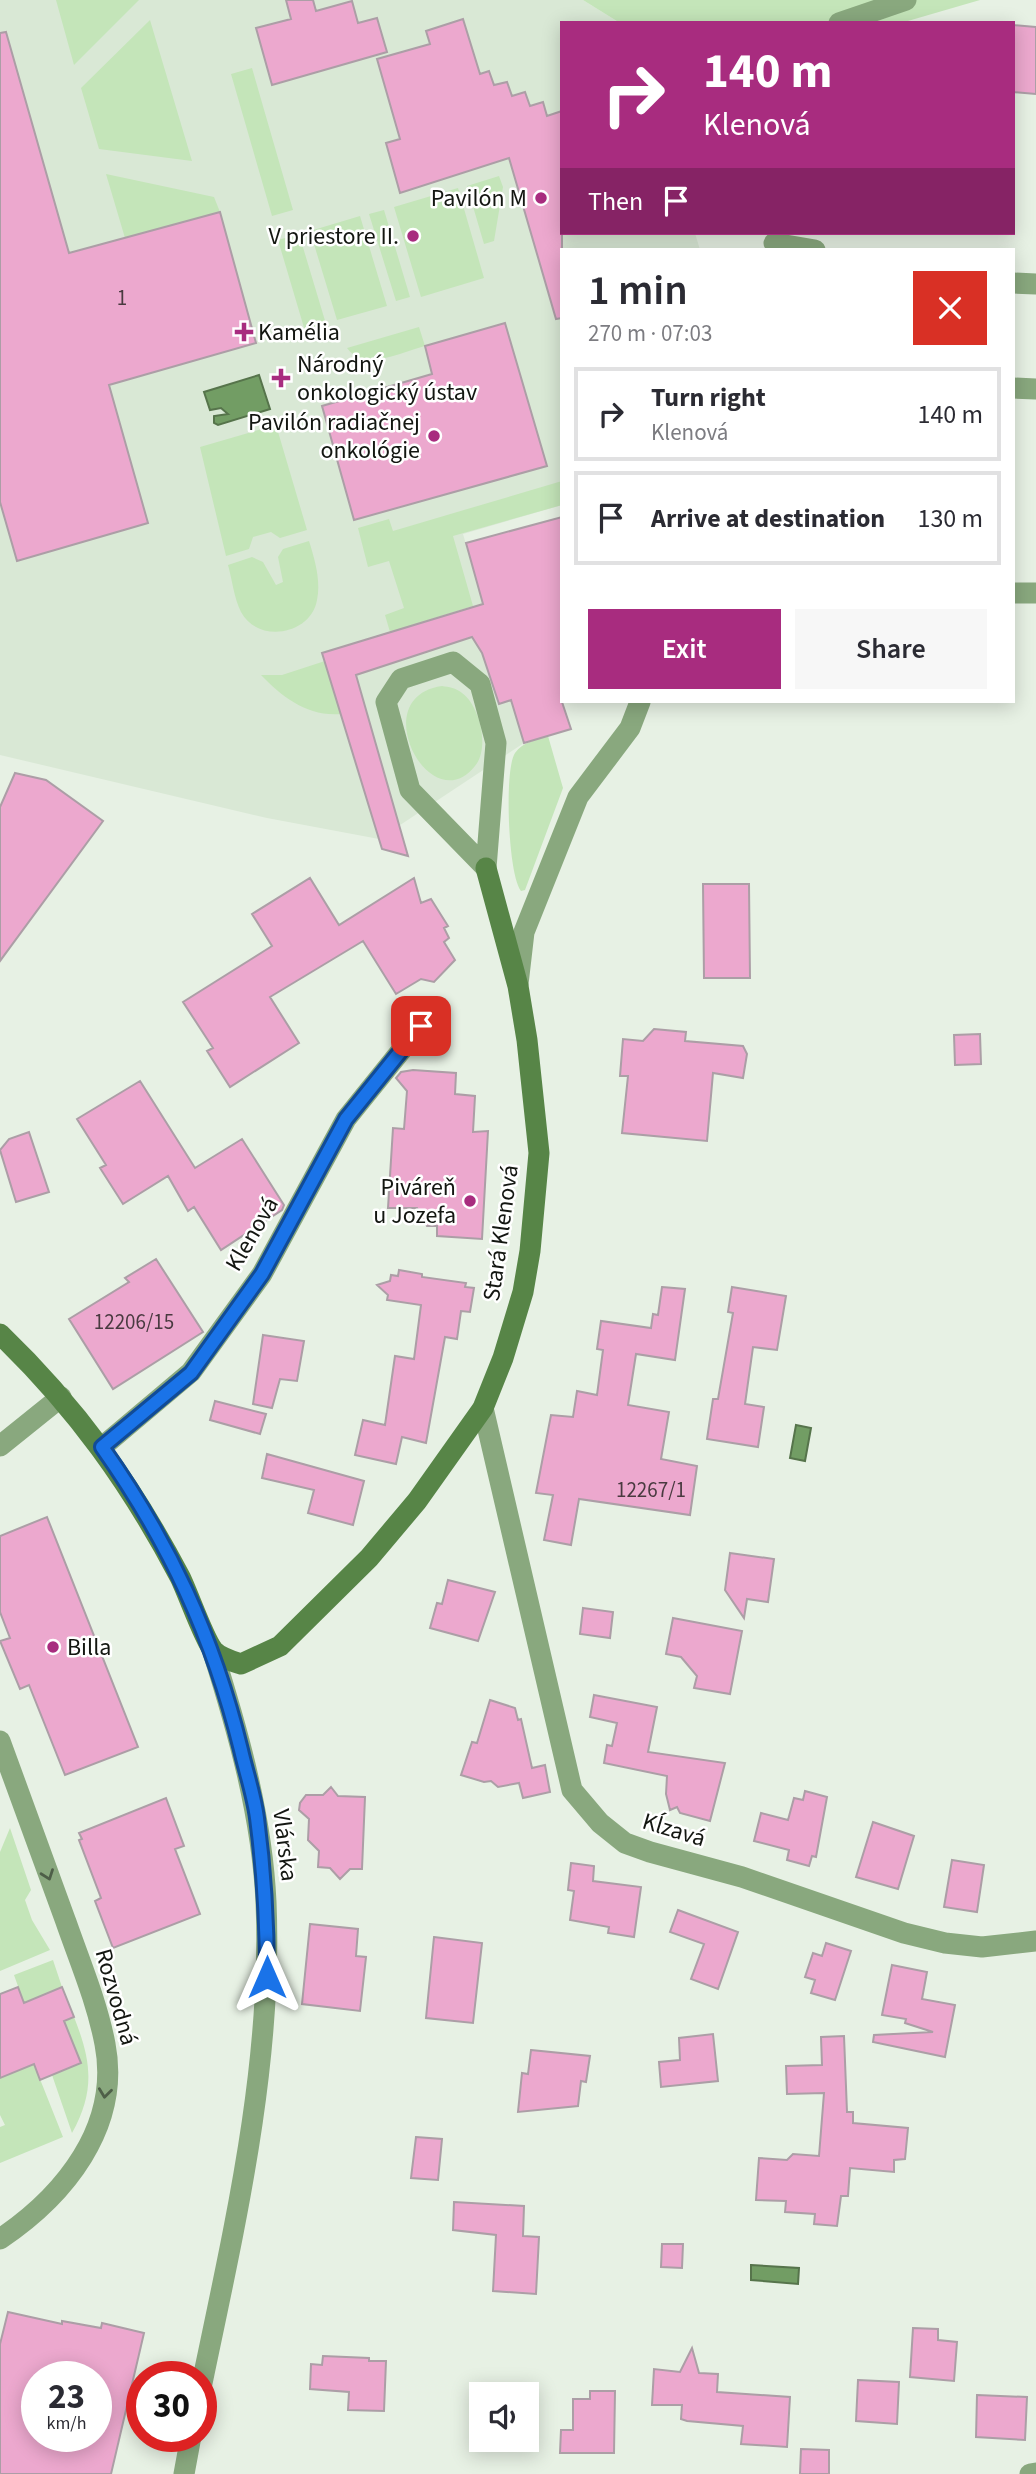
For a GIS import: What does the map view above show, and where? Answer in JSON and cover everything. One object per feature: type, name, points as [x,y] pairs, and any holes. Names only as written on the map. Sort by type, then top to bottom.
[{"type":"street","points":[[845,21],[906,0]]},
{"type":"street","points":[[774,242],[805,248]]},
{"type":"street","points":[[1015,283],[1036,284]]},
{"type":"street","points":[[1015,388],[1036,389]]},
{"type":"street","points":[[1015,593],[1036,593]]},
{"type":"street","points":[[486,867],[410,790],[386,702],[401,679],[453,662],[480,684],[496,743],[486,867],[517,986]]},
{"type":"street","name":"Stará Klenová","points":[[212,1649],[241,1664],[280,1646],[369,1558],[417,1501],[483,1408],[503,1358],[523,1292],[538,1174],[538,1135],[517,986],[524,932],[578,797],[630,728],[640,703]]},
{"type":"street","name":"Klenová","points":[[102,1447],[191,1373],[262,1274],[346,1119],[421,1026]]},
{"type":"street","name":"Vlárska","points":[[0,1334],[61,1397],[102,1447],[146,1513],[183,1583],[212,1649],[232,1712],[257,1814],[266,1900],[263,2040],[254,2105],[207,2361]]},
{"type":"street","points":[[0,1446],[61,1397]]},
{"type":"street","name":"Kĺzavá","points":[[483,1408],[572,1790],[600,1823],[625,1843],[754,1881],[904,1933],[945,1943],[982,1947],[1036,1941]]},
{"type":"street","name":"Rozvodná","points":[[0,1741],[98,2011],[107,2065],[104,2105],[91,2142],[77,2169],[46,2202],[0,2239]]},
{"type":"street","points":[[184,2474],[188,2452]]},
{"type":"street","points":[[1030,2474],[1036,2473]]},
{"type":"shaded area","name":"Národný onkologický ústav","points":[[0,0],[583,0],[617,21],[560,21],[560,235],[696,235],[699,248],[560,248],[560,506],[463,534],[524,743],[379,839],[267,818],[0,755]]},
{"type":"shaded area","points":[[56,0],[139,0],[74,65]]},
{"type":"shaded area","points":[[583,0],[980,0],[908,21],[617,21]]},
{"type":"shaded area","points":[[150,20],[192,161],[99,149],[81,88]]},
{"type":"shaded area","points":[[252,68],[293,210],[272,216],[231,74]]},
{"type":"shaded area","points":[[106,174],[214,197],[220,212],[125,238]]},
{"type":"shaded area","points":[[499,176],[503,187],[494,241],[484,244],[467,186]]},
{"type":"shaded area","points":[[458,188],[484,278],[421,297],[394,207]]},
{"type":"shaded area","points":[[384,210],[410,297],[396,301],[369,214]]},
{"type":"shaded area","points":[[360,216],[387,306],[337,320],[310,231]]},
{"type":"shaded area","points":[[299,234],[326,324],[305,331],[278,240]]},
{"type":"shaded area","points":[[419,327],[425,346],[395,356],[363,359],[347,348]]},
{"type":"shaded area","points":[[259,375],[270,409],[218,425],[214,423],[214,416],[228,414],[221,408],[210,410],[204,392]]},
{"type":"shaded area","points":[[276,425],[307,530],[280,538],[271,532],[253,537],[249,549],[226,556],[200,447]]},
{"type":"shaded area","points":[[560,482],[560,506],[453,536],[473,606],[390,632],[385,615],[404,608],[389,561],[368,567],[358,528],[389,519],[393,531]]},
{"type":"shaded area","points":[[309,541],[318,578],[317,600],[313,612],[295,628],[283,631],[259,629],[241,612],[228,565],[252,557],[263,562],[276,585],[283,582],[278,557],[283,549]]},
{"type":"shaded area","points":[[325,661],[341,714],[318,712],[296,704],[261,675],[282,675]]},
{"type":"shaded area","points":[[442,686],[457,690],[468,699],[474,707],[481,728],[482,749],[479,758],[475,766],[458,779],[440,779],[425,768],[413,751],[407,731],[408,711],[419,695]]},
{"type":"shaded area","points":[[548,736],[563,788],[525,890],[521,891],[510,845],[509,779],[515,753],[522,746]]},
{"type":"shaded area","points":[[796,1425],[811,1428],[805,1461],[790,1458]]},
{"type":"shaded area","points":[[10,1828],[31,1890],[25,1900],[32,1920],[50,1950],[0,1971],[0,1852]]},
{"type":"shaded area","points":[[53,1960],[62,1987],[24,2003],[14,1975]]},
{"type":"shaded area","points":[[74,2017],[87,2061],[88,2089],[72,2133],[52,2075],[81,2063],[69,2033],[54,2025]]},
{"type":"shaded area","points":[[34,2064],[63,2137],[0,2163],[0,2127],[5,2125],[0,2115],[0,2078]]},
{"type":"shaded area","points":[[751,2265],[799,2268],[798,2284],[751,2280]]},
{"type":"building","points":[[286,0],[313,0],[316,11],[352,1],[358,23],[377,18],[387,52],[272,85],[256,28],[291,19]]},
{"type":"building","name":"Pavilón M","points":[[463,19],[480,74],[489,71],[494,85],[507,82],[512,96],[525,92],[530,106],[543,102],[547,116],[560,112],[560,318],[556,319],[509,158],[400,193],[386,143],[400,139],[377,59],[430,44],[426,31]]},
{"type":"building","points":[[1015,25],[1036,27],[1036,94],[1015,92]]},
{"type":"building","points":[[6,32],[69,253],[220,212],[256,343],[109,385],[148,523],[17,561],[0,502],[0,33]]},
{"type":"building","name":"Pavilón radiačnej onkológie","points":[[505,323],[547,466],[354,520],[322,406],[432,374],[425,346]]},
{"type":"building","points":[[560,518],[560,703],[562,703],[571,729],[524,743],[511,700],[499,704],[482,653],[472,637],[356,675],[408,856],[382,849],[322,653],[483,604],[466,543]]},
{"type":"building","points":[[15,773],[46,780],[103,821],[0,961],[0,807]]},
{"type":"building","points":[[310,878],[339,925],[414,878],[421,903],[431,899],[448,926],[444,928],[449,938],[444,942],[455,960],[434,982],[421,979],[396,994],[363,941],[270,997],[299,1043],[230,1087],[207,1051],[213,1048],[183,1002],[272,946],[252,914]]},
{"type":"building","points":[[703,884],[749,884],[750,978],[704,978]]},
{"type":"building","points":[[654,1029],[686,1032],[685,1041],[743,1046],[747,1054],[743,1078],[713,1073],[707,1141],[622,1133],[628,1076],[620,1076],[623,1039],[643,1041]]},
{"type":"building","points":[[980,1034],[981,1064],[955,1065],[954,1035]]},
{"type":"building","points":[[413,1070],[456,1073],[455,1094],[475,1096],[473,1132],[488,1131],[482,1239],[437,1236],[437,1226],[427,1226],[417,1208],[388,1208],[393,1128],[404,1129],[407,1091],[396,1078],[401,1072]]},
{"type":"building","points":[[140,1081],[195,1168],[242,1139],[284,1205],[282,1210],[221,1250],[194,1207],[188,1211],[168,1176],[123,1204],[100,1168],[106,1165],[77,1119]]},
{"type":"building","points":[[29,1132],[49,1192],[16,1202],[0,1150],[9,1139]]},
{"type":"building","points":[[156,1259],[203,1332],[113,1389],[69,1319],[129,1282],[125,1278]]},
{"type":"building","points":[[399,1270],[422,1274],[422,1277],[466,1283],[465,1287],[474,1288],[470,1312],[461,1311],[457,1339],[445,1337],[426,1443],[402,1437],[396,1464],[355,1455],[363,1420],[385,1425],[395,1356],[414,1359],[421,1305],[387,1300],[388,1295],[377,1285],[390,1281],[391,1275],[398,1276]]},
{"type":"building","points":[[662,1287],[685,1289],[675,1360],[636,1354],[628,1405],[669,1412],[661,1459],[697,1466],[690,1515],[579,1499],[571,1545],[544,1540],[553,1495],[536,1493],[551,1415],[573,1417],[577,1391],[597,1395],[603,1350],[597,1349],[601,1321],[651,1328],[653,1314],[658,1315]]},
{"type":"building","points":[[732,1287],[786,1296],[777,1350],[753,1347],[745,1404],[764,1407],[758,1447],[707,1439],[713,1399],[718,1399],[733,1313],[728,1312]]},
{"type":"building","points":[[263,1335],[304,1341],[297,1381],[280,1379],[272,1408],[253,1404]]},
{"type":"building","points":[[215,1401],[266,1414],[260,1434],[210,1420]]},
{"type":"building","points":[[267,1454],[364,1481],[353,1525],[308,1513],[314,1490],[262,1478]]},
{"type":"building","points":[[47,1517],[138,1747],[65,1775],[29,1685],[20,1689],[0,1641],[10,1638],[0,1612],[0,1536]]},
{"type":"building","points":[[730,1553],[774,1559],[768,1602],[747,1599],[744,1618],[725,1590]]},
{"type":"building","points":[[448,1580],[495,1592],[478,1641],[430,1628],[437,1603],[442,1604]]},
{"type":"building","points":[[583,1608],[613,1612],[610,1638],[580,1634]]},
{"type":"building","points":[[673,1618],[742,1631],[730,1694],[694,1688],[697,1676],[681,1657],[666,1654]]},
{"type":"building","points":[[594,1695],[657,1707],[648,1752],[725,1763],[710,1821],[680,1813],[677,1807],[670,1810],[666,1794],[667,1776],[604,1763],[607,1745],[612,1746],[617,1723],[590,1717]]},
{"type":"building","points":[[490,1700],[515,1708],[518,1720],[521,1719],[532,1768],[545,1765],[550,1792],[523,1798],[519,1783],[498,1787],[491,1781],[484,1782],[461,1775],[472,1742],[477,1743]]},
{"type":"building","points":[[331,1787],[338,1796],[365,1797],[362,1869],[350,1869],[340,1879],[330,1868],[318,1867],[319,1851],[308,1840],[309,1819],[299,1810],[306,1795],[323,1795]]},
{"type":"building","points":[[805,1791],[827,1797],[816,1857],[812,1856],[809,1866],[787,1860],[789,1850],[754,1841],[761,1813],[788,1820],[794,1798],[803,1800]]},
{"type":"building","points":[[166,1798],[184,1846],[175,1849],[200,1914],[113,1948],[95,1901],[101,1898],[79,1840],[82,1839],[79,1833]]},
{"type":"building","points":[[873,1822],[914,1836],[898,1889],[856,1877]]},
{"type":"building","points":[[952,1860],[984,1865],[977,1912],[944,1907]]},
{"type":"building","points":[[571,1863],[594,1866],[593,1881],[641,1887],[634,1937],[608,1933],[609,1927],[570,1920],[574,1891],[568,1890]]},
{"type":"building","points":[[678,1910],[738,1932],[718,1989],[691,1979],[704,1944],[670,1932]]},
{"type":"building","points":[[310,1924],[358,1929],[356,1956],[366,1957],[360,2011],[302,2004]]},
{"type":"building","points":[[434,1937],[482,1943],[473,2023],[426,2018]]},
{"type":"building","points":[[826,1943],[851,1951],[835,2000],[811,1993],[815,1980],[805,1977],[813,1953],[822,1956]]},
{"type":"building","points":[[892,1965],[927,1972],[922,1999],[955,2005],[945,2057],[873,2042],[874,2035],[933,2032],[905,2023],[906,2019],[882,2015]]},
{"type":"building","points":[[18,1987],[24,2003],[62,1987],[74,2017],[64,2021],[81,2063],[40,2080],[34,2064],[0,2078],[0,1994]]},
{"type":"building","points":[[713,2034],[718,2081],[661,2087],[659,2062],[680,2060],[679,2038]]},
{"type":"building","points":[[844,2036],[847,2112],[853,2112],[853,2123],[908,2128],[905,2159],[894,2160],[894,2172],[850,2168],[848,2196],[841,2196],[837,2226],[814,2224],[815,2214],[785,2212],[786,2201],[756,2200],[759,2158],[787,2160],[793,2154],[819,2156],[824,2093],[787,2094],[786,2066],[822,2065],[821,2037]]},
{"type":"building","points":[[531,2050],[590,2056],[586,2082],[581,2081],[578,2106],[518,2112],[522,2073],[528,2074]]},
{"type":"building","points":[[416,2137],[442,2139],[438,2180],[411,2178]]},
{"type":"building","points":[[454,2202],[524,2206],[523,2236],[539,2237],[536,2294],[493,2291],[496,2235],[453,2230]]},
{"type":"building","points":[[662,2244],[683,2244],[682,2268],[661,2267]]},
{"type":"building","points":[[8,2312],[62,2324],[62,2321],[101,2328],[102,2323],[144,2333],[137,2361],[126,2361],[126,2410],[111,2474],[0,2474],[0,2344]]},
{"type":"building","points":[[913,2328],[938,2329],[938,2340],[957,2342],[954,2381],[910,2377]]},
{"type":"building","points":[[692,2348],[699,2373],[718,2374],[717,2392],[790,2397],[787,2447],[741,2444],[743,2426],[687,2421],[681,2419],[682,2405],[652,2405],[654,2369],[680,2372]]},
{"type":"building","points":[[323,2356],[386,2361],[384,2411],[348,2410],[349,2392],[310,2389],[311,2364],[322,2365]]},
{"type":"building","points":[[858,2380],[899,2382],[897,2424],[856,2421]]},
{"type":"building","points":[[590,2391],[615,2391],[614,2453],[560,2453],[561,2430],[573,2430],[573,2399],[590,2399]]},
{"type":"building","points":[[977,2395],[1027,2397],[1025,2440],[976,2437]]},
{"type":"building","points":[[801,2449],[829,2450],[829,2474],[800,2474]]},
{"type":"place","name":"Pavilón M","points":[[541,198]]},
{"type":"place","name":"V priestore II.","points":[[413,236]]},
{"type":"place","name":"Kamélia","points":[[244,332]]},
{"type":"place","name":"Národný onkologický ústav","points":[[281,378]]},
{"type":"place","name":"Pavilón radiačnej onkológie","points":[[434,436]]},
{"type":"place","name":"Piváreň u Jozefa","points":[[470,1201]]},
{"type":"place","name":"Billa","points":[[53,1647]]},
{"type":"route","points":[[267,1977],[266,1900],[257,1814],[232,1712],[212,1649],[183,1583],[146,1513],[102,1447],[191,1373],[262,1274],[346,1119],[421,1026]]}]
